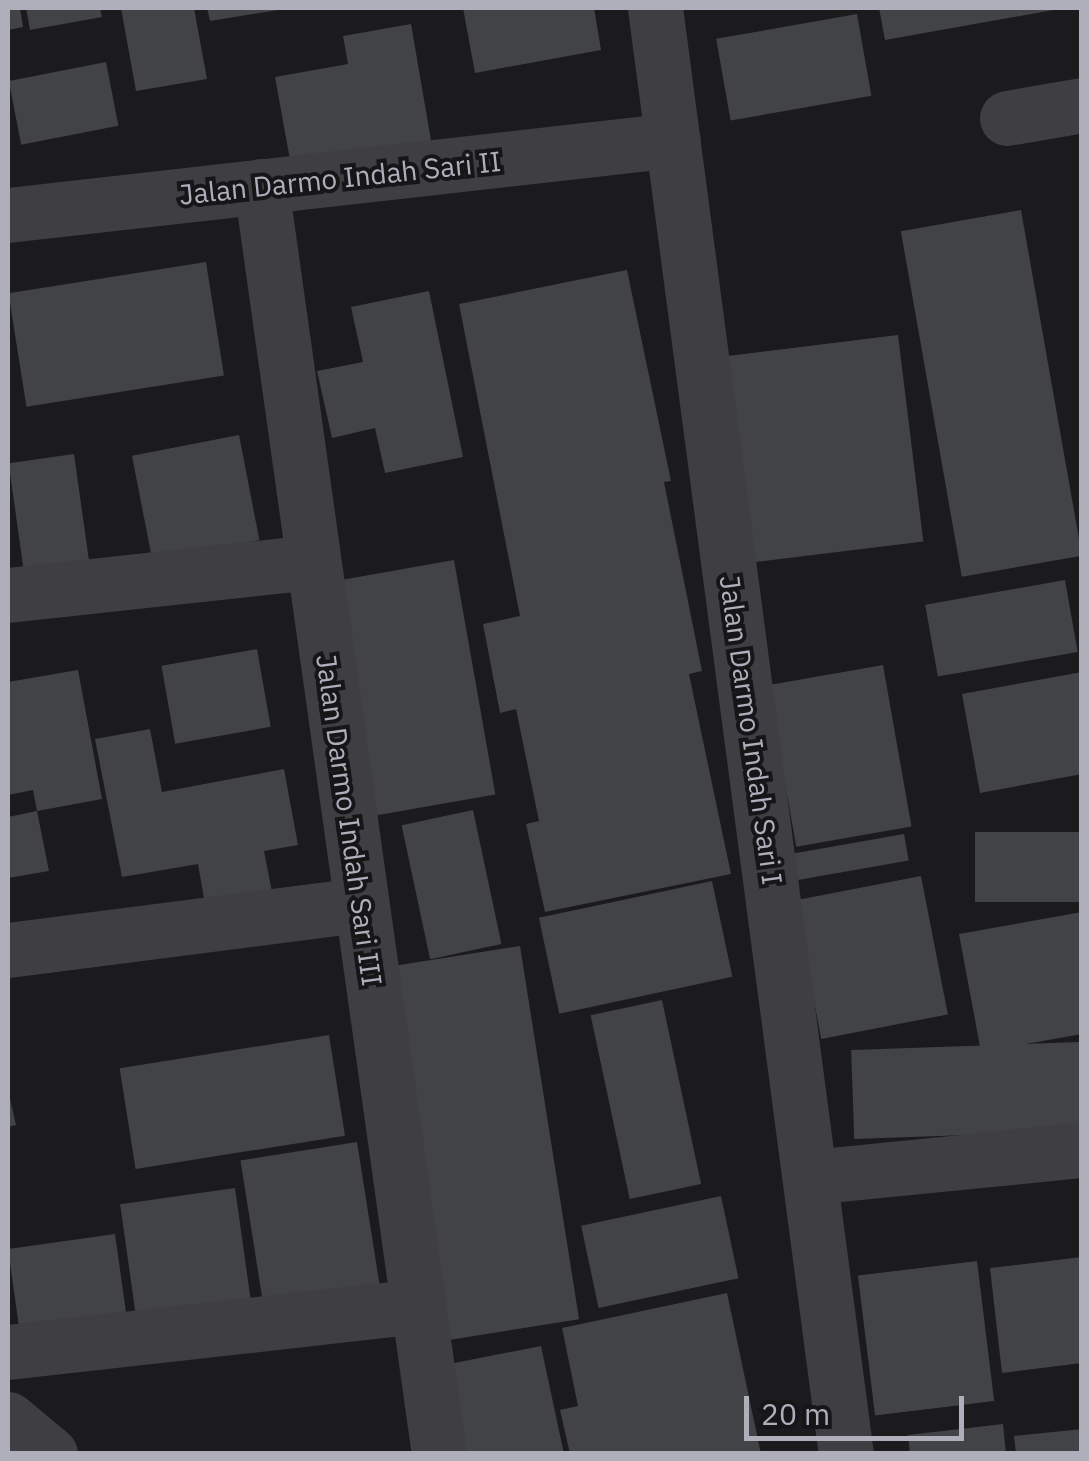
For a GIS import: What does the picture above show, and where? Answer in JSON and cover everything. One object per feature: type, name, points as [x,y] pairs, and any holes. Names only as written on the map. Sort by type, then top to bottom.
[{"type":"street","name":"Jalan Darmo Indah Sari I","points":[[655,8],[846,1454]]},
{"type":"street","points":[[1007,118],[1082,105]]},
{"type":"street","name":"Jalan Darmo Indah Sari II","points":[[8,215],[672,140]]},
{"type":"street","name":"Jalan Darmo Indah Sari III","points":[[261,186],[439,1454]]},
{"type":"street","points":[[8,595],[313,562]]},
{"type":"street","points":[[8,950],[361,904]]},
{"type":"street","points":[[810,1177],[1082,1150]]},
{"type":"street","points":[[8,1352],[418,1306]]},
{"type":"street","points":[[8,1419],[50,1454]]},
{"type":"building","points":[[8,8],[20,8],[23,27],[8,30]]},
{"type":"building","points":[[26,8],[100,8],[102,17],[30,30]]},
{"type":"building","points":[[121,8],[194,8],[207,79],[136,91]]},
{"type":"building","points":[[207,8],[278,8],[278,10],[210,21]]},
{"type":"building","points":[[463,8],[594,8],[601,50],[475,73]]},
{"type":"building","points":[[879,8],[1059,8],[1059,9],[885,40]]},
{"type":"building","points":[[857,14],[871,96],[731,121],[716,39]]},
{"type":"building","points":[[411,24],[432,146],[292,171],[275,77],[348,64],[343,36]]},
{"type":"building","points":[[106,62],[118,126],[21,145],[9,81]]},
{"type":"building","points":[[1021,210],[1082,556],[962,577],[901,231]]},
{"type":"building","points":[[206,262],[224,376],[26,407],[8,293]]},
{"type":"building","points":[[627,270],[671,481],[664,482],[702,671],[689,674],[731,874],[545,912],[526,824],[539,821],[516,709],[500,713],[483,624],[520,616],[459,304]]},
{"type":"building","points":[[429,291],[463,457],[385,473],[375,428],[332,438],[317,371],[363,362],[351,307]]},
{"type":"building","points":[[898,335],[923,541],[729,565],[703,359]]},
{"type":"building","points":[[239,435],[259,540],[152,561],[132,456]]},
{"type":"building","points":[[74,454],[91,573],[25,582],[9,463]]},
{"type":"building","points":[[454,560],[495,794],[358,819],[317,584]]},
{"type":"building","points":[[1065,580],[1078,652],[938,677],[925,605]]},
{"type":"building","points":[[257,649],[271,727],[175,744],[161,666]]},
{"type":"building","points":[[883,665],[911,827],[796,847],[768,685]]},
{"type":"building","points":[[78,670],[102,799],[37,811],[33,790],[8,795],[8,682]]},
{"type":"building","points":[[1082,672],[1082,774],[980,793],[962,694]]},
{"type":"building","points":[[150,729],[162,792],[284,769],[298,845],[264,851],[273,897],[206,910],[198,864],[122,877],[95,739]]},
{"type":"building","points":[[473,810],[501,944],[430,959],[402,825]]},
{"type":"building","points":[[37,811],[49,871],[8,878],[8,817]]},
{"type":"building","points":[[975,832],[1082,832],[1082,902],[975,902]]},
{"type":"building","points":[[904,834],[909,861],[787,882],[782,856]]},
{"type":"building","points":[[921,876],[948,1014],[821,1039],[794,901]]},
{"type":"building","points":[[712,881],[732,977],[559,1014],[539,918]]},
{"type":"building","points":[[1082,912],[1082,1034],[981,1052],[959,934]]},
{"type":"building","points":[[520,946],[579,1319],[451,1340],[392,966]]},
{"type":"building","points":[[662,1000],[701,1184],[630,1199],[591,1015]]},
{"type":"building","points":[[329,1035],[345,1136],[136,1169],[120,1068]]},
{"type":"building","points":[[1079,1042],[1082,1131],[854,1139],[851,1050]]},
{"type":"building","points":[[8,1090],[16,1125],[8,1127]]},
{"type":"building","points":[[357,1142],[382,1299],[265,1318],[240,1160]]},
{"type":"building","points":[[235,1188],[251,1302],[136,1318],[120,1204]]},
{"type":"building","points":[[721,1196],[738,1278],[599,1308],[581,1226]]},
{"type":"building","points":[[115,1234],[127,1320],[20,1335],[8,1249]]},
{"type":"building","points":[[1082,1257],[1082,1363],[1002,1373],[990,1268]]},
{"type":"building","points":[[977,1261],[994,1401],[875,1416],[858,1276]]},
{"type":"building","points":[[727,1293],[761,1454],[570,1454],[560,1410],[578,1406],[562,1328]]},
{"type":"building","points":[[541,1346],[564,1454],[463,1454],[444,1365]]},
{"type":"building","points":[[1003,1424],[1006,1454],[910,1454],[908,1435]]},
{"type":"building","points":[[1082,1429],[1082,1454],[1016,1454],[1014,1436]]}]
